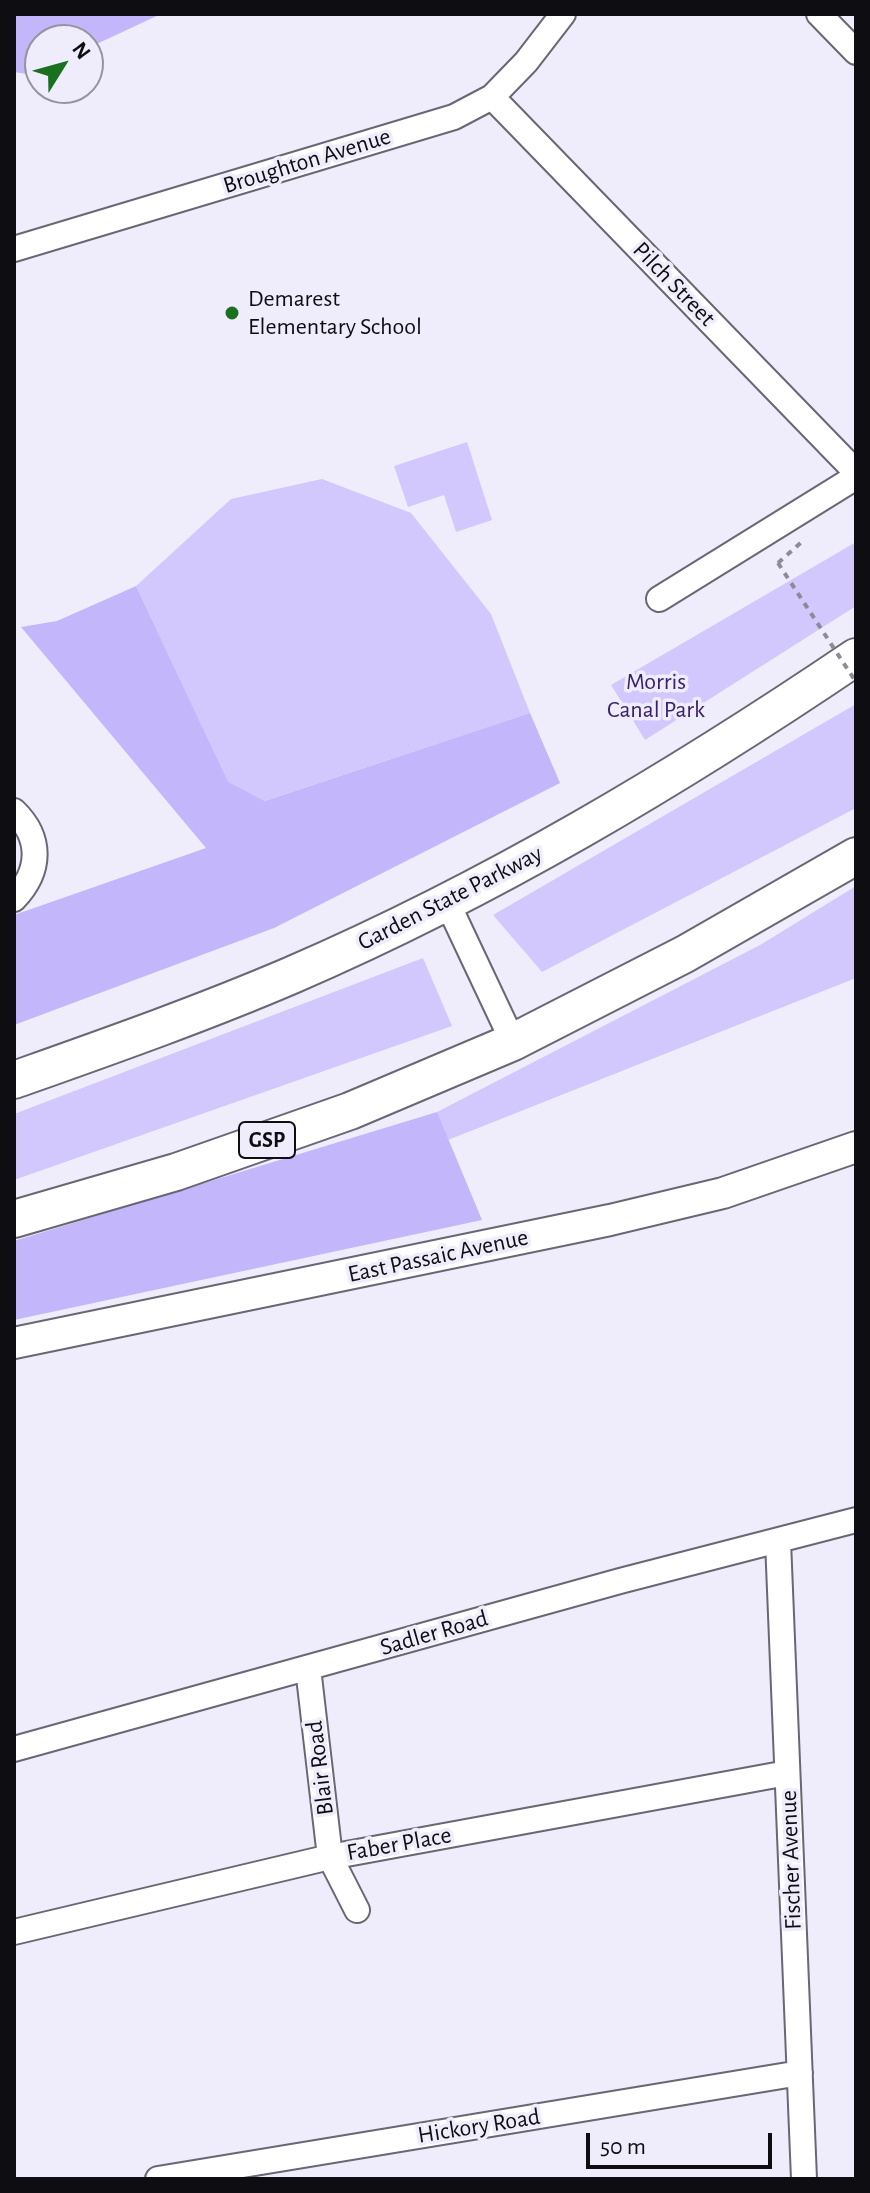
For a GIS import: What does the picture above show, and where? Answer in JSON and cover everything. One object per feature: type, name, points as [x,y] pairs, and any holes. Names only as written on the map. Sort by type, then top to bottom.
[{"type":"highway","name":"Garden State Parkway","points":[[14,1080],[127,1041],[292,975],[447,902],[590,825],[725,745],[856,657]]},
{"type":"highway","name":"GSP","points":[[14,1219],[176,1172],[292,1131],[513,1042],[685,954],[856,856]]},
{"type":"main road","name":"East Passaic Avenue","points":[[14,1343],[610,1220],[723,1193],[856,1147]]},
{"type":"street","name":"Broughton Avenue","points":[[14,249],[454,117],[492,97],[526,62],[563,14]]},
{"type":"street","points":[[819,14],[856,52]]},
{"type":"street","name":"Pilch Street","points":[[492,97],[856,474]]},
{"type":"street","points":[[659,599],[856,474]]},
{"type":"street","points":[[14,811],[25,822],[36,855],[33,872],[14,899]]},
{"type":"street","points":[[447,902],[513,1042]]},
{"type":"street","name":"Sadler Road","points":[[14,1749],[856,1520]]},
{"type":"street","name":"Fischer Avenue","points":[[778,1541],[804,2179]]},
{"type":"street","name":"Blair Road","points":[[308,1668],[330,1857],[357,1910]]},
{"type":"street","name":"Faber Place","points":[[14,1932],[330,1857],[787,1773]]},
{"type":"street","name":"Hickory Road","points":[[158,2179],[800,2073]]},
{"type":"path","points":[[778,563],[856,682]]},
{"type":"green space","points":[[467,442],[492,520],[456,532],[444,495],[408,507],[394,466]]},
{"type":"green space","points":[[322,479],[411,513],[491,614],[530,713],[265,801],[228,783],[136,586],[231,499]]},
{"type":"green space","name":"Morris Canal Park","points":[[856,542],[856,606],[645,740],[611,685]]},
{"type":"green space","points":[[856,704],[856,808],[542,972],[493,915]]},
{"type":"green space","points":[[856,886],[856,978],[448,1140],[437,1112],[760,945]]},
{"type":"green space","points":[[423,958],[452,1026],[14,1180],[14,1114]]},
{"type":"shaded area","points":[[14,14],[161,14],[104,41],[104,24],[24,24],[24,74],[14,72]]},
{"type":"shaded area","points":[[136,586],[228,782],[265,801],[530,713],[560,783],[274,928],[14,1025],[14,915],[206,848],[21,627],[57,621]]},
{"type":"shaded area","points":[[437,1112],[482,1220],[14,1320],[14,1241]]},
{"type":"place","name":"Demarest Elementary School","points":[[232,313]]}]
